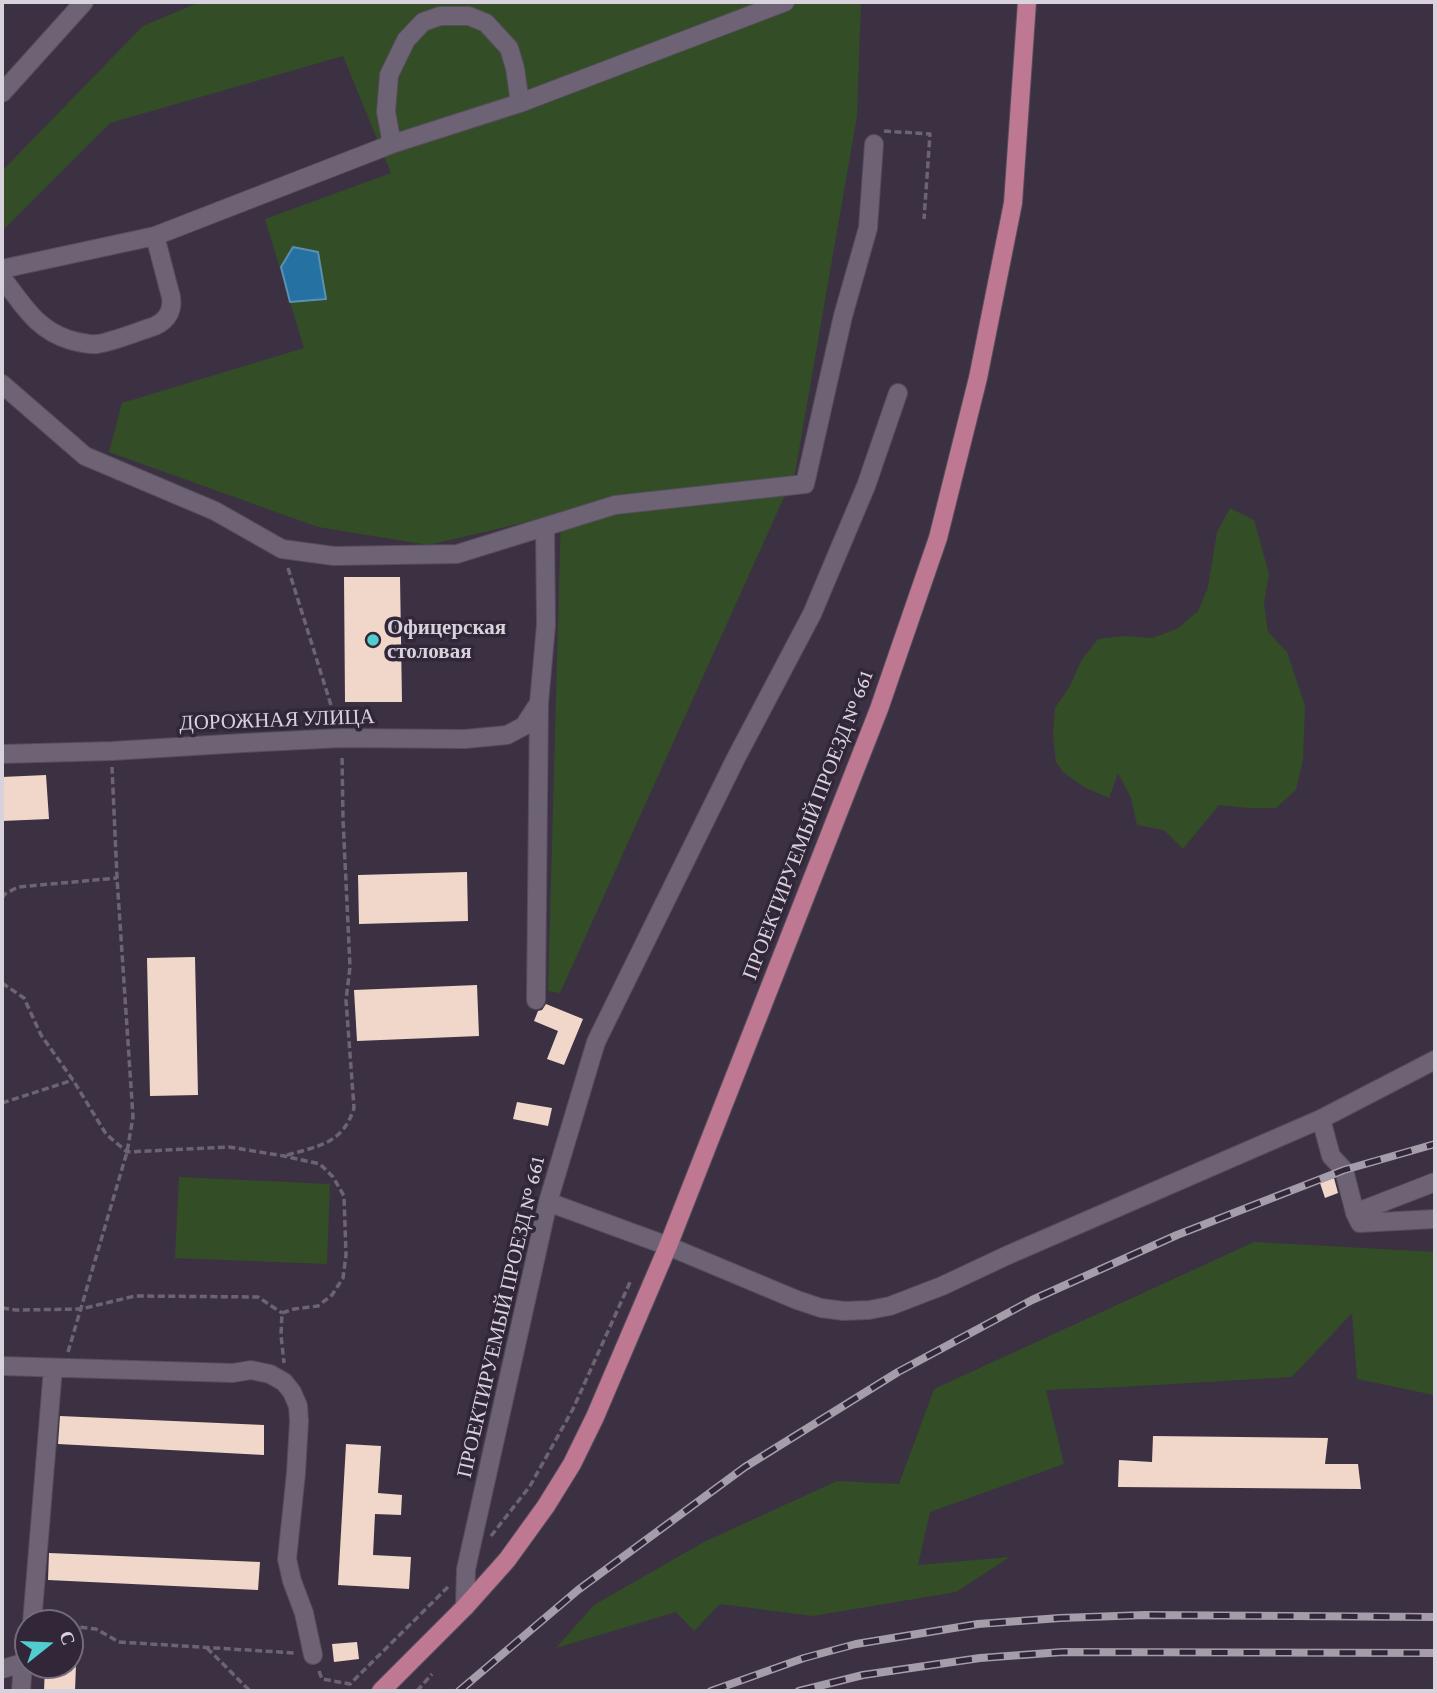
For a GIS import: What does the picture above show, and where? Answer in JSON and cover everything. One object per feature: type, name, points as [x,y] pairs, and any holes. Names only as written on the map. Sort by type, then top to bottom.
[{"type":"main road","name":"ПРОЕКТИРУЕМЫЙ ПРОЕЗД № 661","points":[[381,1691],[465,1607],[507,1560],[572,1464],[595,1417],[668,1246],[878,709],[938,538],[978,378],[1013,203],[1027,2]]},
{"type":"street","points":[[2,93],[83,2]]},
{"type":"street","points":[[2,268],[155,236],[392,144],[520,103],[785,2]]},
{"type":"street","points":[[392,144],[386,112],[389,75],[406,40],[423,22],[440,16],[469,16],[486,23],[509,48],[520,103]]},
{"type":"street","points":[[2,384],[85,456],[215,511],[282,549],[334,556],[457,554],[615,505],[805,484],[843,316],[868,228],[874,144]]},
{"type":"street","points":[[2,278],[23,307],[41,325],[64,338],[98,344],[156,327],[169,314],[171,296],[155,236]]},
{"type":"street","name":"ПРОЕКТИРУЕМЫЙ ПРОЕЗД № 661","points":[[465,1607],[466,1569],[548,1202],[596,1042],[736,758],[812,614],[866,486],[898,393]]},
{"type":"street","points":[[536,1000],[539,703],[546,625],[545,527]]},
{"type":"street","name":"ДОРОЖНАЯ УЛИЦА","points":[[2,754],[111,751],[342,738],[465,739],[508,735],[524,726],[539,703]]},
{"type":"street","points":[[548,1202],[668,1246],[797,1300],[821,1308],[869,1311],[942,1286],[1321,1119],[1435,1060]]},
{"type":"street","points":[[1321,1119],[1331,1156],[1344,1170],[1360,1223],[1435,1219]]},
{"type":"street","points":[[1355,1213],[1435,1182]]},
{"type":"street","points":[[2,1366],[233,1373],[251,1370],[270,1374],[284,1382],[298,1406],[299,1421],[287,1559],[304,1613],[313,1654]]},
{"type":"street","points":[[33,1609],[53,1368]]},
{"type":"path","points":[[874,144],[879,131],[930,134],[924,219]]},
{"type":"path","points":[[282,549],[342,738],[350,967],[346,1000],[354,1108],[349,1123],[335,1138],[316,1147],[284,1156]]},
{"type":"path","points":[[53,1368],[66,1358],[127,1152],[132,1117],[111,751]]},
{"type":"path","points":[[2,898],[18,887],[117,878]]},
{"type":"path","points":[[2,983],[24,998],[41,1035],[106,1134],[127,1152],[229,1147],[320,1164],[333,1177],[344,1196],[346,1255],[343,1278],[332,1295],[318,1306],[282,1313]]},
{"type":"path","points":[[2,1103],[73,1080]]},
{"type":"path","points":[[490,1538],[530,1486],[573,1409],[631,1280]]},
{"type":"path","points":[[2,1308],[81,1309],[135,1296],[258,1297],[282,1313]]},
{"type":"path","points":[[282,1313],[284,1382]]},
{"type":"path","points":[[84,1628],[96,1629],[119,1642],[313,1654],[322,1679],[350,1684],[466,1569]]},
{"type":"path","points":[[206,1647],[250,1691]]},
{"type":"path","points":[[417,1691],[432,1674]]},
{"type":"green space","points":[[200,2],[861,2],[857,116],[795,473],[560,993],[548,991],[561,514],[428,545],[318,527],[109,452],[122,403],[304,348],[265,219],[391,173],[343,56],[110,123],[2,231],[2,171],[143,26]]},
{"type":"green space","points":[[1230,508],[1254,520],[1269,574],[1264,603],[1268,632],[1287,652],[1305,706],[1303,760],[1296,790],[1276,808],[1219,805],[1183,849],[1164,830],[1137,825],[1131,798],[1118,773],[1109,798],[1084,787],[1063,772],[1056,762],[1053,736],[1055,708],[1070,686],[1081,661],[1098,639],[1125,636],[1152,638],[1177,629],[1198,611],[1208,587],[1217,532]]},
{"type":"green space","points":[[179,1177],[330,1184],[327,1264],[175,1258]]},
{"type":"green space","points":[[1254,1242],[1435,1252],[1435,1398],[1434,1395],[1357,1379],[1352,1313],[1292,1377],[1046,1390],[1064,1464],[930,1512],[918,1565],[1010,1557],[956,1592],[813,1616],[720,1604],[694,1631],[676,1612],[556,1648],[594,1605],[704,1542],[837,1481],[899,1484],[934,1389]]},
{"type":"water","points":[[293,247],[318,252],[326,299],[290,302],[281,267]]},
{"type":"building","name":"Офицерская столовая","points":[[344,577],[400,577],[402,702],[345,702]]},
{"type":"building","points":[[46,775],[49,819],[2,821],[2,777]]},
{"type":"building","points":[[467,872],[468,921],[359,924],[358,875]]},
{"type":"building","points":[[195,957],[198,1095],[150,1096],[147,958]]},
{"type":"building","points":[[477,985],[479,1036],[357,1041],[354,990]]},
{"type":"building","points":[[546,1004],[583,1019],[564,1065],[547,1059],[558,1031],[534,1021],[538,1011]]},
{"type":"building","points":[[517,1102],[552,1108],[548,1126],[513,1119]]},
{"type":"building","points":[[1334,1178],[1338,1193],[1325,1198],[1320,1183]]},
{"type":"building","points":[[60,1416],[264,1425],[264,1455],[58,1444]]},
{"type":"building","points":[[1153,1436],[1328,1438],[1325,1464],[1358,1464],[1361,1489],[1118,1487],[1119,1460],[1152,1462]]},
{"type":"building","points":[[346,1444],[381,1446],[378,1493],[402,1495],[401,1515],[375,1514],[373,1555],[411,1557],[409,1589],[338,1585]]},
{"type":"building","points":[[49,1553],[260,1562],[258,1590],[48,1580]]},
{"type":"building","points":[[357,1642],[359,1659],[334,1662],[332,1644]]},
{"type":"building","points":[[44,1679],[75,1679],[75,1691],[44,1691]]},
{"type":"railway","points":[[459,1691],[578,1590],[745,1467],[898,1372],[1032,1300],[1177,1235],[1344,1170],[1435,1144]]},
{"type":"railway","points":[[711,1691],[804,1658],[856,1644],[978,1624],[1145,1615],[1435,1617]]},
{"type":"railway","points":[[799,1691],[863,1675],[980,1658],[1063,1652],[1435,1653]]},
{"type":"place","name":"Офицерская столовая","points":[[373,640]]}]
